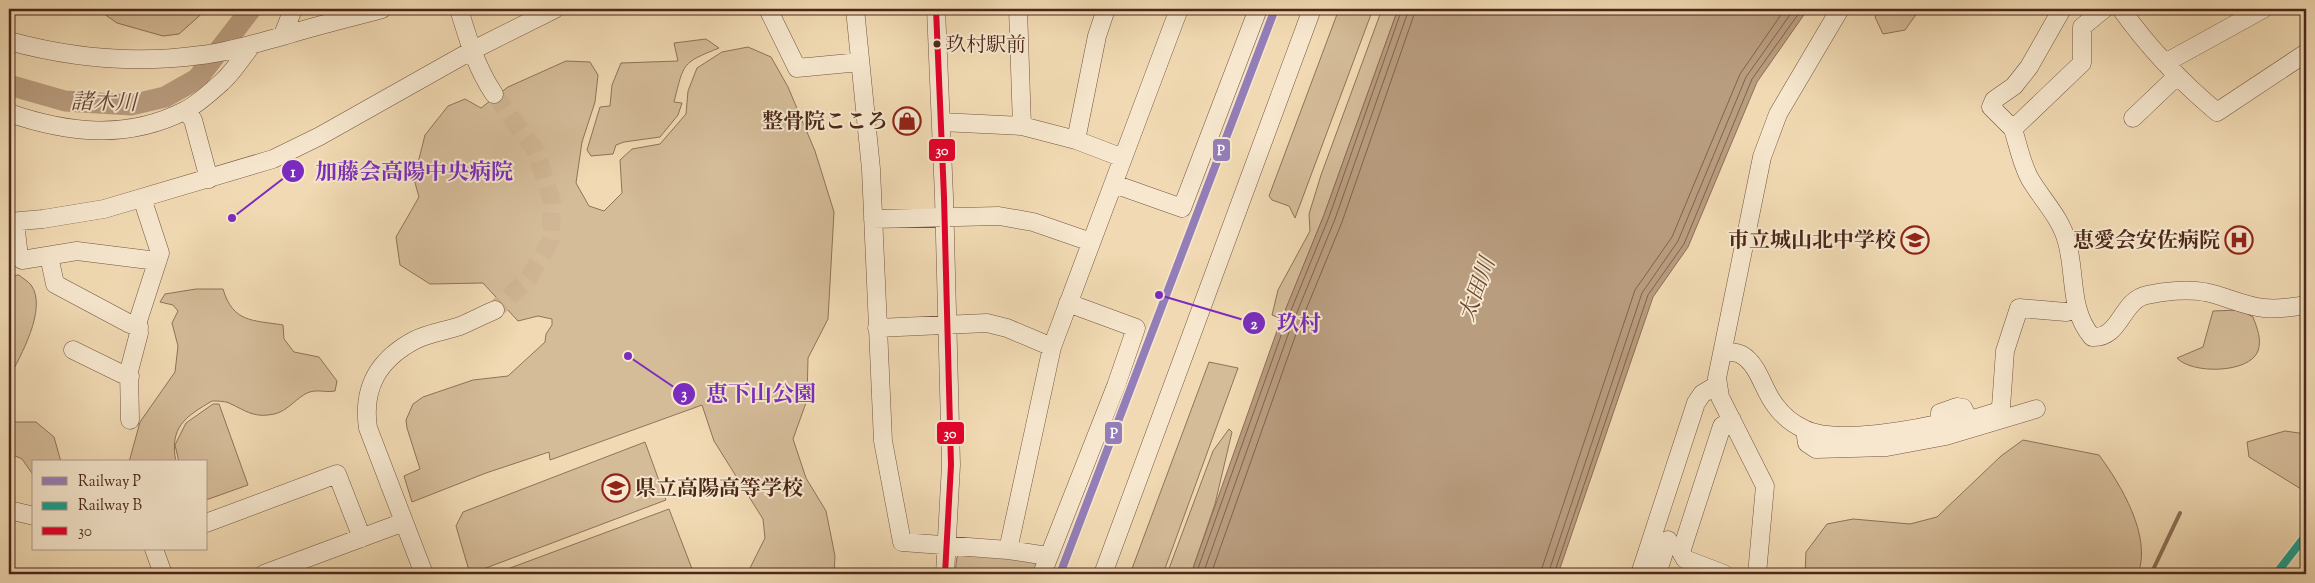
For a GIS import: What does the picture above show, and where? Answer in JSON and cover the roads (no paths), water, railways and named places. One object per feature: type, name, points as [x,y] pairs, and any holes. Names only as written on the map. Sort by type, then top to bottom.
[{"type":"main road","points":[[2288,574],[2306,550]]},
{"type":"street","points":[[283,36],[293,9]]},
{"type":"street","points":[[9,41],[53,52],[118,59],[170,58],[203,55],[247,46],[382,9]]},
{"type":"street","points":[[459,9],[471,51],[480,73],[494,94]]},
{"type":"street","points":[[157,261],[77,251],[22,260],[14,258],[12,222],[104,209],[273,159],[471,51],[556,9]]},
{"type":"street","points":[[768,9],[797,68],[860,62]]},
{"type":"street","points":[[855,9],[871,169],[883,440],[902,542],[1008,550],[1048,556]]},
{"type":"street","points":[[936,9],[951,465],[945,574]]},
{"type":"street","points":[[1018,9],[1022,126]]},
{"type":"street","points":[[1076,140],[1097,36],[1106,9]]},
{"type":"street","points":[[1008,550],[1052,347],[1179,9]]},
{"type":"street","points":[[1114,184],[1182,208],[1258,9]]},
{"type":"street","points":[[1102,574],[1312,9]]},
{"type":"street","points":[[1758,574],[1757,564],[1766,486],[1728,413],[1717,385],[1762,157],[1778,114],[1840,9]]},
{"type":"street","points":[[2062,9],[2029,68],[2014,86],[1994,100],[1991,107],[2012,129],[2030,178],[2049,206],[2067,242],[2077,309],[2083,326],[2092,337],[2101,338],[2111,332],[2134,300],[2145,295],[2184,291],[2204,292],[2261,308],[2275,309],[2306,305]]},
{"type":"street","points":[[2012,129],[2082,63],[2082,27],[2104,9]]},
{"type":"street","points":[[2121,9],[2142,37],[2177,76],[2217,112],[2306,53]]},
{"type":"street","points":[[2165,63],[2263,9]]},
{"type":"street","points":[[9,114],[60,128],[96,132],[130,129],[162,121],[186,111],[224,80],[247,46]]},
{"type":"street","points":[[2133,118],[2177,76]]},
{"type":"street","points":[[186,111],[193,120],[209,179]]},
{"type":"street","points":[[941,122],[1022,126],[1076,140],[1124,158]]},
{"type":"street","points":[[130,420],[130,376],[139,326],[138,321],[160,253],[142,198]]},
{"type":"street","points":[[873,219],[999,216],[1033,222],[1091,242]]},
{"type":"street","points":[[49,256],[55,284],[130,324],[139,326]]},
{"type":"street","points":[[1042,574],[1116,386],[1136,328],[1068,303]]},
{"type":"street","points":[[1723,351],[1741,355],[1752,364],[1774,405],[1788,420],[1805,430],[1822,435],[1859,435],[1912,430],[1947,422],[1940,412],[1957,407],[1963,408],[1967,416],[1973,419],[1996,412],[2001,407],[2005,351],[2019,308],[2066,312],[2077,309]]},
{"type":"street","points":[[424,574],[368,428],[366,410],[370,387],[386,360],[416,340],[460,326],[495,310]]},
{"type":"street","points":[[877,328],[987,324],[1007,328],[1052,347]]},
{"type":"street","points":[[73,350],[122,374],[130,376]]},
{"type":"street","points":[[1640,574],[1696,403],[1702,394],[1717,385]]},
{"type":"street","points":[[1805,430],[1807,442],[1816,449],[1887,447],[1946,436],[2036,409]]},
{"type":"street","points":[[1724,574],[1685,559],[1681,552],[1722,426],[1728,413]]},
{"type":"street","points":[[208,521],[337,474],[362,538]]},
{"type":"street","points":[[9,510],[32,516]]},
{"type":"street","points":[[264,574],[404,522]]},
{"type":"street","points":[[1657,574],[1668,540]]},
{"type":"street","points":[[154,550],[163,574]]},
{"type":"water","name":"太田川","points":[[1398,9],[1808,9],[1757,82],[1688,247],[1653,297],[1558,574],[1191,574],[1278,328],[1324,215]]},
{"type":"waterway","name":"諸木川","points":[[9,85],[65,101],[131,105],[165,97],[197,79],[251,9]]},
{"type":"waterway","points":[[2151,574],[2180,513]]},
{"type":"tunnel","points":[[494,94],[536,151],[552,201],[551,240],[529,278],[495,310]]},
{"type":"rail line","name":"P","points":[[1060,574],[1275,9]]},
{"type":"rail line","name":"B","points":[[2276,574],[2306,535]]},
{"type":"place","name":"玖村駅前","points":[[937,44]]},
{"type":"place","name":"整骨院こころ","points":[[907,121]]},
{"type":"place","name":"加藤会高陽中央病院","points":[[232,218]]},
{"type":"place","name":"市立城山北中学校","points":[[1915,240]]},
{"type":"place","name":"恵愛会安佐病院","points":[[2239,240]]},
{"type":"place","name":"玖村","points":[[1159,295]]},
{"type":"place","name":"恵下山公園","points":[[628,356]]},
{"type":"place","name":"県立高陽高等学校","points":[[616,488]]}]
